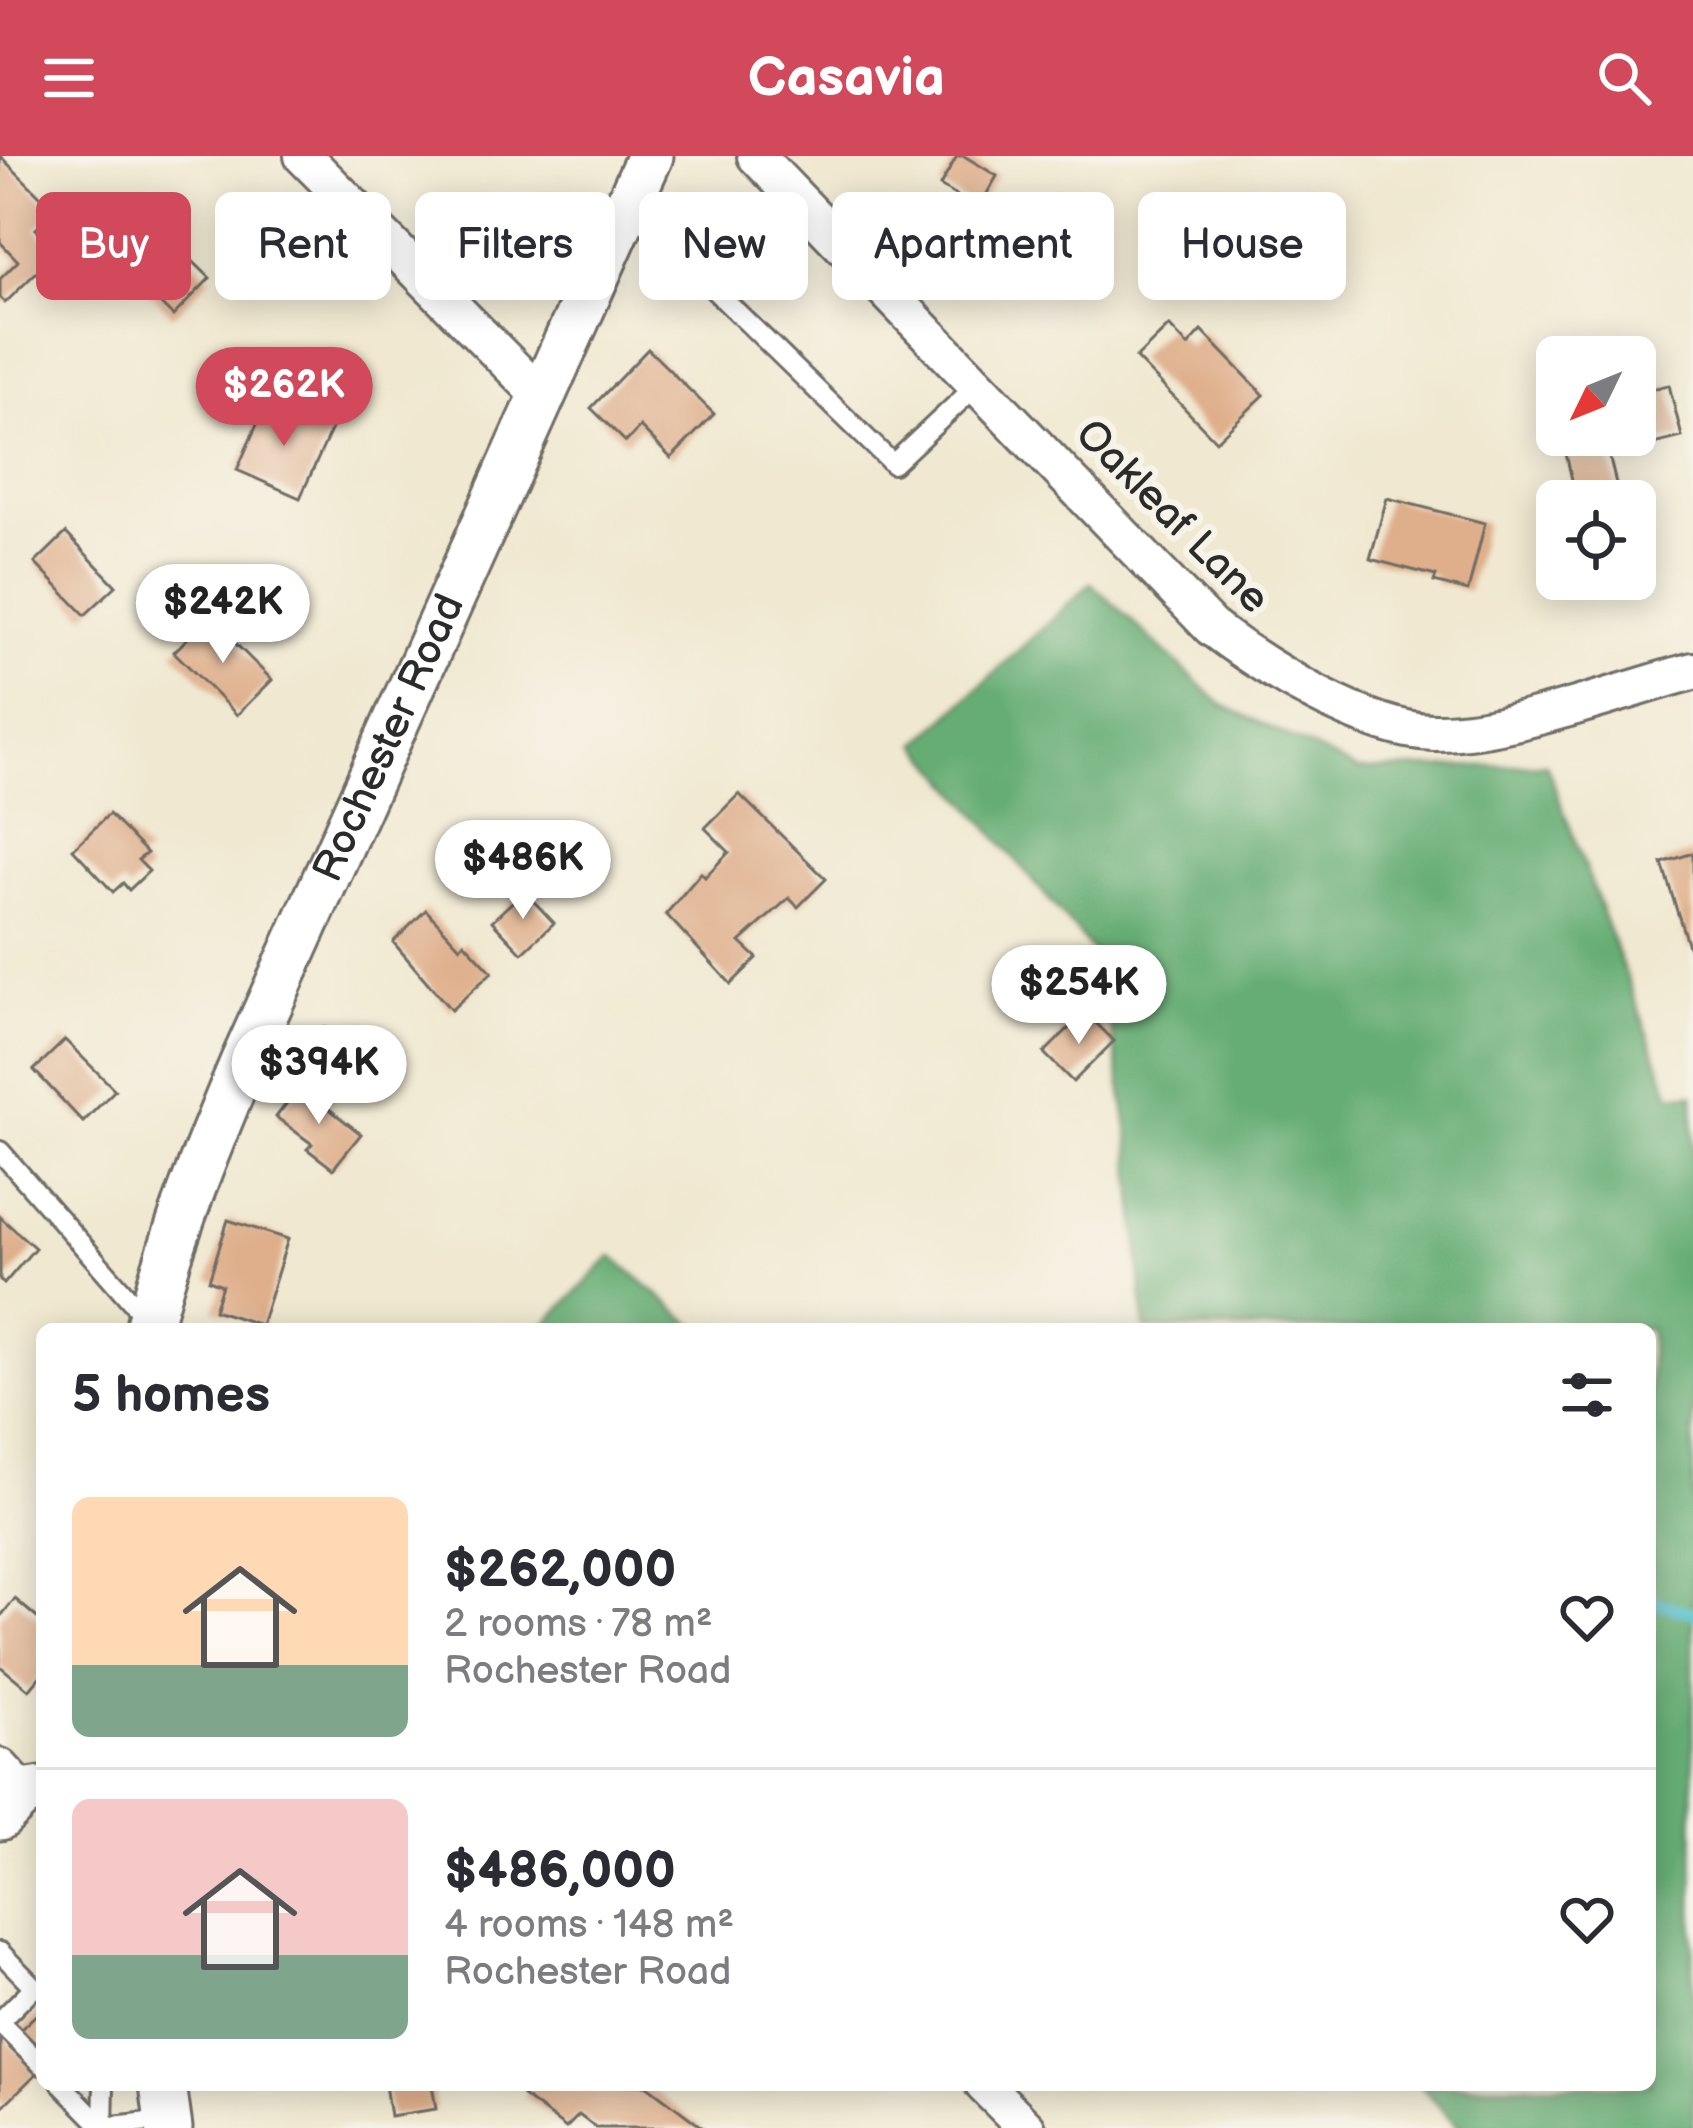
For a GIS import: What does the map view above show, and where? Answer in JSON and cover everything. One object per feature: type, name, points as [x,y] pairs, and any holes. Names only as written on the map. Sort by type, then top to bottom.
[{"type":"street","points":[[303,156],[542,396]]},
{"type":"street","name":"Rochester Road","points":[[150,1323],[195,1179],[243,1063],[650,156]]},
{"type":"street","name":"Oakleaf Lane","points":[[756,156],[1211,627],[1251,658],[1383,723],[1433,733],[1502,724],[1693,670]]},
{"type":"street","points":[[990,2091],[1028,2128]]},
{"type":"lane","points":[[628,205],[892,464],[977,385]]},
{"type":"lane","points":[[0,1150],[146,1323]]},
{"type":"lane","points":[[0,1952],[36,1984]]},
{"type":"lane","points":[[36,1990],[0,2022],[36,2059]]},
{"type":"lane","points":[[68,2091],[103,2127]]},
{"type":"lane","points":[[103,2127],[104,2091]]},
{"type":"lane","points":[[103,2127],[167,2111]]},
{"type":"green space","points":[[1091,583],[1221,704],[1358,770],[1546,764],[1671,1095],[1693,1094],[1693,2128],[1459,2128],[1425,2091],[1656,2091],[1656,1323],[1145,1323],[1129,1134],[1100,960],[918,744]]},
{"type":"green space","points":[[612,1256],[692,1323],[547,1323]]},
{"type":"building","points":[[0,156],[36,192],[36,273],[5,303],[0,298],[0,279],[18,261],[0,242]]},
{"type":"building","points":[[957,156],[997,176],[988,192],[950,192],[940,186]]},
{"type":"building","points":[[191,259],[210,278],[191,298]]},
{"type":"building","points":[[157,300],[189,300],[173,316]]},
{"type":"building","points":[[1169,326],[1188,346],[1202,331],[1264,395],[1216,441],[1136,358]]},
{"type":"building","points":[[648,349],[714,414],[671,458],[640,427],[626,442],[591,408]]},
{"type":"building","points":[[1669,385],[1682,437],[1656,443],[1656,388]]},
{"type":"building","points":[[268,399],[332,428],[300,498],[237,470]]},
{"type":"building","points":[[1567,456],[1609,456],[1615,480],[1572,480]]},
{"type":"building","points":[[1387,498],[1485,523],[1468,591],[1434,582],[1436,576],[1370,559]]},
{"type":"building","points":[[66,533],[116,586],[85,615],[35,563]]},
{"type":"building","points":[[209,617],[272,680],[237,715],[174,652]]},
{"type":"building","points":[[739,794],[826,879],[798,907],[789,898],[740,942],[757,958],[731,984],[666,914],[701,873],[705,877],[729,852],[705,828]]},
{"type":"building","points":[[109,814],[147,853],[138,860],[149,871],[129,890],[123,883],[113,892],[73,849]]},
{"type":"building","points":[[1693,853],[1693,947],[1689,949],[1662,863]]},
{"type":"building","points":[[524,891],[554,923],[522,953],[492,921]]},
{"type":"building","points":[[426,910],[460,947],[464,942],[492,972],[451,1010],[393,942]]},
{"type":"building","points":[[1085,1012],[1114,1041],[1073,1082],[1044,1053]]},
{"type":"building","points":[[324,1027],[366,1062],[342,1092],[300,1058]]},
{"type":"building","points":[[65,1040],[115,1090],[83,1122],[34,1070]]},
{"type":"building","points":[[300,1086],[361,1134],[333,1169],[307,1149],[312,1144],[276,1117]]},
{"type":"building","points":[[0,1217],[35,1248],[4,1284],[0,1280]]},
{"type":"building","points":[[228,1220],[288,1239],[262,1323],[214,1310],[222,1285],[209,1280]]},
{"type":"building","points":[[15,1599],[36,1617],[36,1681],[29,1690],[0,1666],[0,1617]]},
{"type":"building","points":[[36,2015],[36,2054],[17,2033]]},
{"type":"building","points":[[0,2033],[36,2074],[3,2106]]},
{"type":"building","points":[[386,2091],[433,2091],[436,2109],[390,2116]]},
{"type":"building","points":[[527,2091],[654,2091],[703,2128],[596,2128],[579,2115],[566,2128],[523,2096]]},
{"type":"waterway","points":[[1656,1603],[1693,1613]]}]
